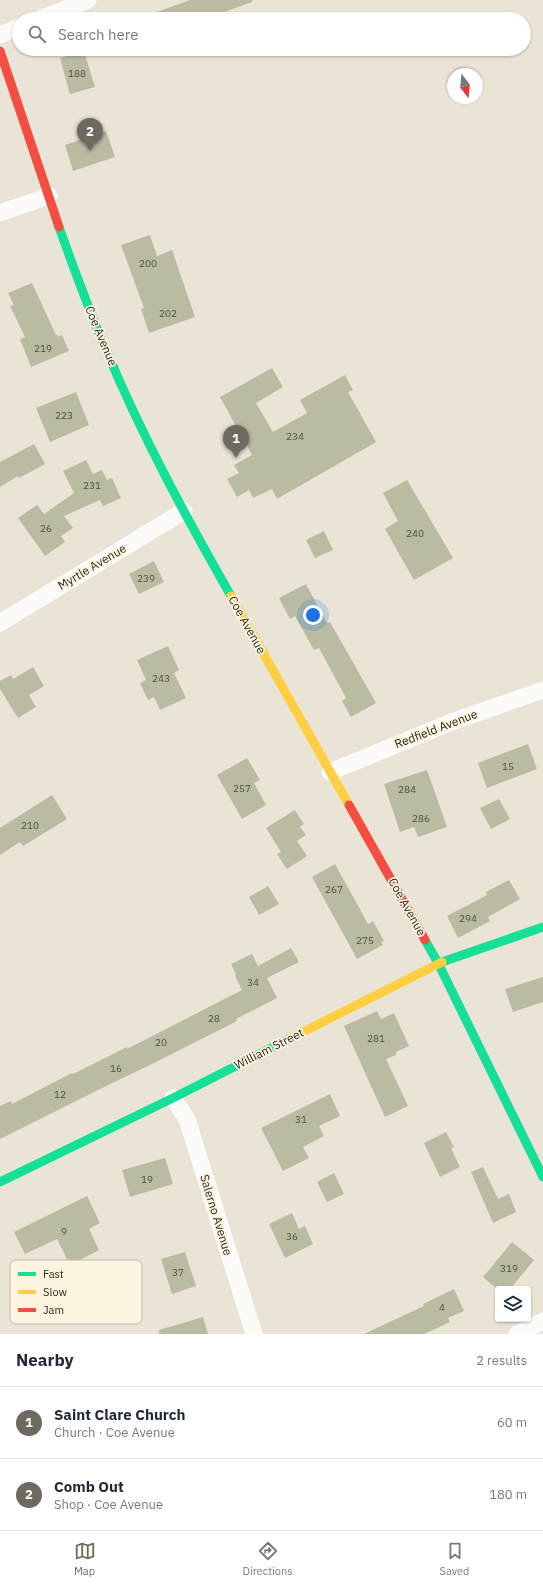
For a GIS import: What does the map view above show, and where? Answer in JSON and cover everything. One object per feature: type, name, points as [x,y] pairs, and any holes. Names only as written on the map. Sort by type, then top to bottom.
[{"type":"street","points":[[58,12],[88,0]]},
{"type":"street","points":[[0,35],[12,30]]},
{"type":"street","name":"Coe Avenue","points":[[0,51],[94,323],[131,404],[184,511],[438,963],[542,1174]]},
{"type":"street","points":[[0,213],[49,196]]},
{"type":"street","name":"Myrtle Avenue","points":[[0,622],[184,511]]},
{"type":"street","name":"Redfield Avenue","points":[[330,772],[449,723],[543,690]]},
{"type":"street","name":"William Street","points":[[0,1182],[173,1098],[438,963],[543,927]]},
{"type":"street","name":"Salerno Avenue","points":[[173,1098],[187,1119],[254,1334]]},
{"type":"street","points":[[517,1334],[543,1321]]},
{"type":"building","points":[[190,0],[252,0],[252,2],[224,12],[157,12]]},
{"type":"building","points":[[67,56],[86,56],[95,87],[70,94],[60,58]]},
{"type":"building","points":[[106,131],[115,157],[73,171],[65,145]]},
{"type":"building","points":[[150,235],[157,256],[172,250],[195,317],[149,333],[141,309],[144,308],[121,245]]},
{"type":"building","points":[[32,283],[56,335],[57,334],[58,337],[62,335],[69,351],[31,367],[20,339],[25,337],[10,306],[14,305],[8,293]]},
{"type":"building","points":[[272,368],[283,387],[256,403],[273,432],[307,413],[300,400],[345,375],[353,390],[348,392],[376,442],[277,499],[272,489],[253,498],[249,490],[237,497],[227,479],[239,473],[234,465],[252,455],[220,397]]},
{"type":"building","points":[[76,392],[89,425],[50,442],[36,408]]},
{"type":"building","points":[[34,444],[45,464],[19,478],[18,476],[0,487],[0,462]]},
{"type":"building","points":[[86,460],[93,474],[102,470],[107,480],[112,478],[121,498],[103,506],[100,500],[64,516],[73,528],[61,536],[65,542],[45,556],[18,518],[37,505],[44,514],[74,493],[63,471]]},
{"type":"building","points":[[407,480],[453,558],[414,580],[385,529],[398,521],[383,493]]},
{"type":"building","points":[[324,531],[333,550],[315,558],[306,540]]},
{"type":"building","points":[[154,561],[164,582],[139,594],[129,574]]},
{"type":"building","points":[[306,584],[327,623],[330,622],[376,703],[351,717],[342,701],[346,698],[319,648],[314,650],[295,616],[290,619],[279,598]]},
{"type":"building","points":[[168,646],[179,670],[174,673],[186,698],[160,710],[154,697],[148,700],[140,683],[146,680],[137,660]]},
{"type":"building","points":[[33,667],[44,686],[29,695],[36,707],[18,718],[0,689],[0,681],[11,675],[13,679]]},
{"type":"building","points":[[528,744],[537,769],[487,788],[478,763]]},
{"type":"building","points":[[247,758],[260,780],[254,783],[266,805],[242,819],[217,775]]},
{"type":"building","points":[[427,770],[447,827],[418,837],[414,827],[400,832],[384,784]]},
{"type":"building","points":[[52,795],[67,819],[23,846],[20,842],[0,855],[0,828]]},
{"type":"building","points":[[499,799],[510,819],[491,829],[480,808]]},
{"type":"building","points":[[295,810],[304,824],[300,827],[306,835],[297,841],[307,856],[287,869],[277,854],[281,852],[266,828]]},
{"type":"building","points":[[335,864],[368,924],[373,921],[384,941],[381,942],[383,945],[357,959],[312,877]]},
{"type":"building","points":[[509,880],[520,899],[488,917],[490,921],[458,938],[447,916],[487,895],[486,892]]},
{"type":"building","points":[[268,886],[279,904],[259,915],[249,897]]},
{"type":"building","points":[[291,948],[299,962],[267,978],[277,998],[236,1019],[237,1021],[0,1139],[0,1106],[11,1101],[12,1104],[72,1073],[73,1074],[127,1047],[127,1049],[242,990],[231,964],[252,954],[258,966]]},
{"type":"building","points":[[543,977],[543,1002],[513,1012],[505,989]]},
{"type":"building","points":[[377,1011],[381,1019],[394,1013],[409,1046],[396,1052],[396,1055],[386,1059],[408,1106],[385,1117],[344,1026]]},
{"type":"building","points":[[330,1094],[340,1116],[319,1126],[324,1136],[303,1147],[309,1158],[283,1171],[261,1128]]},
{"type":"building","points":[[446,1132],[454,1147],[451,1148],[460,1167],[440,1177],[424,1143]]},
{"type":"building","points":[[165,1158],[173,1184],[130,1197],[122,1170]]},
{"type":"building","points":[[483,1167],[498,1199],[509,1194],[516,1212],[493,1223],[471,1172]]},
{"type":"building","points":[[334,1173],[344,1194],[327,1202],[317,1182]]},
{"type":"building","points":[[87,1196],[100,1223],[89,1229],[99,1250],[80,1260],[68,1260],[57,1239],[25,1254],[14,1232]]},
{"type":"building","points":[[292,1213],[299,1229],[305,1226],[313,1244],[285,1258],[269,1224]]},
{"type":"building","points":[[512,1242],[534,1260],[512,1286],[495,1286],[495,1287],[483,1277]]},
{"type":"building","points":[[185,1252],[196,1286],[172,1294],[161,1259]]},
{"type":"building","points":[[454,1289],[464,1311],[448,1318],[450,1322],[424,1334],[364,1334],[424,1306],[423,1304]]},
{"type":"building","points":[[203,1317],[208,1334],[159,1334],[159,1330]]},
{"type":"traffic: fast","points":[[59,227],[94,321],[135,414],[181,506],[231,596]]},
{"type":"traffic: fast","points":[[442,962],[543,927]]},
{"type":"traffic: fast","points":[[425,940],[438,963],[543,1177]]},
{"type":"traffic: fast","points":[[0,1182],[173,1098],[291,1038]]},
{"type":"traffic: slow","points":[[231,596],[349,805]]},
{"type":"traffic: slow","points":[[291,1038],[442,962]]},
{"type":"traffic: jam","points":[[0,51],[59,227]]},
{"type":"traffic: jam","points":[[349,805],[425,940]]},
{"type":"place","name":"Comb Out","points":[[90,151]]},
{"type":"place","name":"Saint Clare Church","points":[[236,458]]}]
